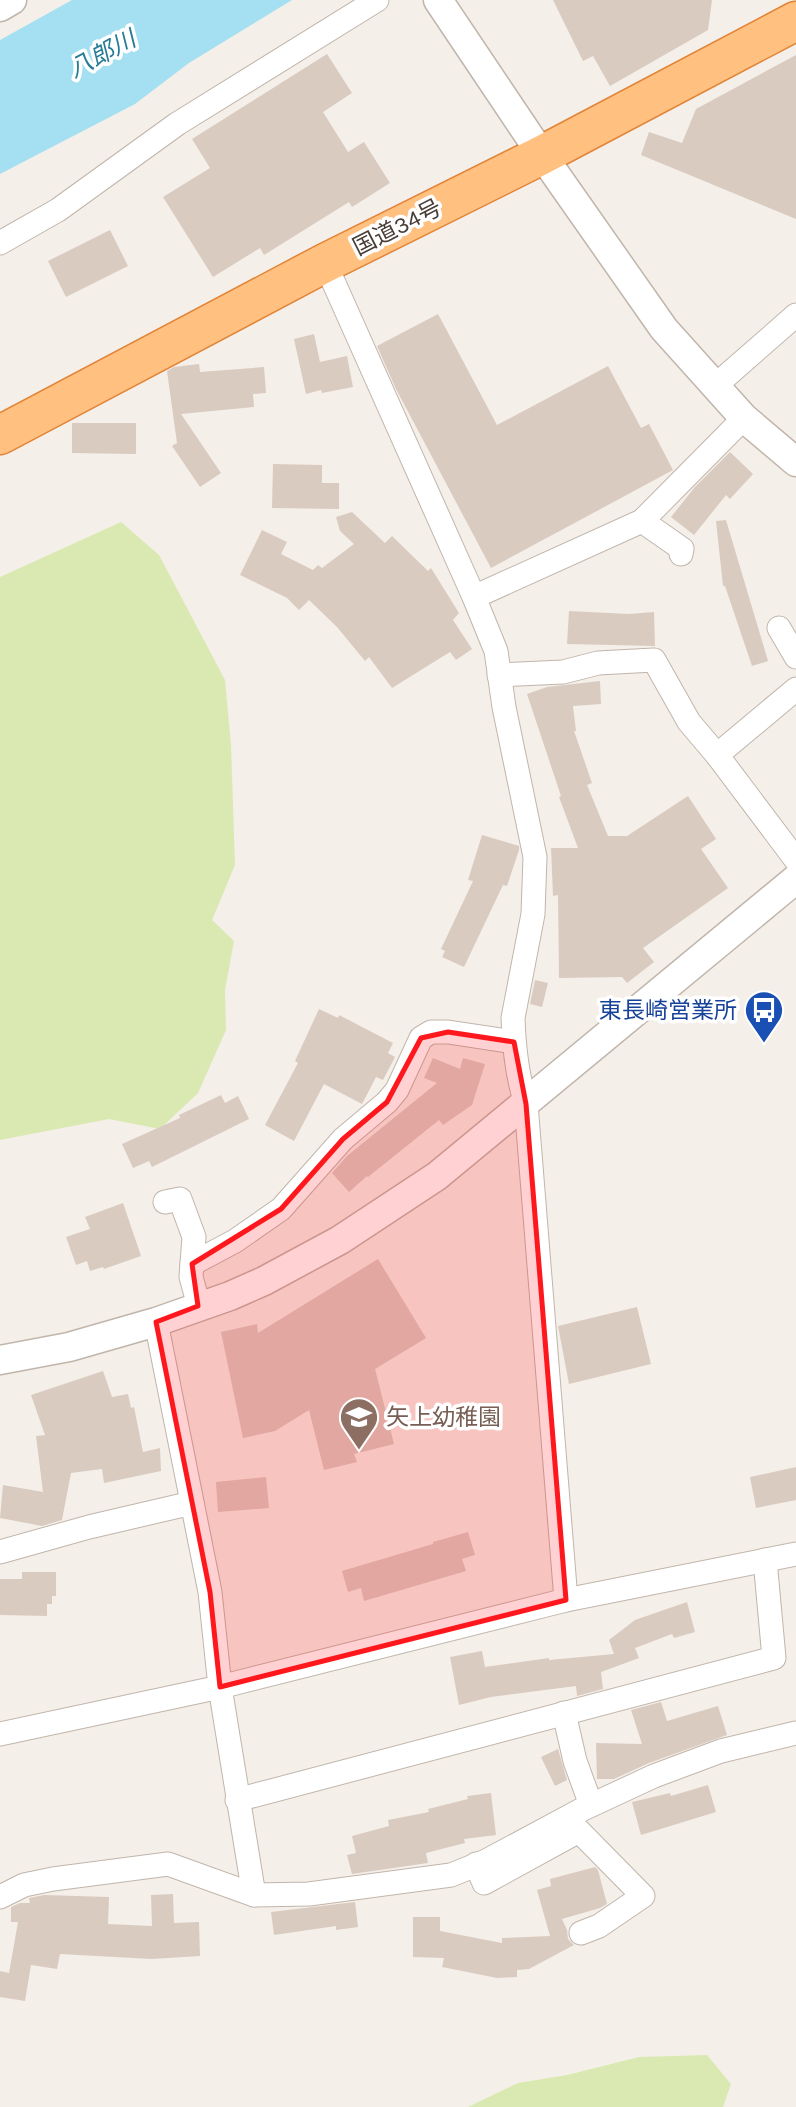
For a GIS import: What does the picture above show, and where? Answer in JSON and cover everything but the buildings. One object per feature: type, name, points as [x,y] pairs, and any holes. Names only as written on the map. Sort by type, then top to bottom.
[{"type":"highway","name":"国道34号","points":[[0,435],[325,263],[542,155],[796,21]]},
{"type":"street","points":[[0,7],[12,0]]},
{"type":"street","points":[[0,243],[58,210],[177,124],[377,0]]},
{"type":"street","points":[[438,0],[664,329],[744,418],[796,462]]},
{"type":"street","points":[[325,263],[496,651],[535,857],[533,914],[513,1018],[514,1042],[517,1076],[526,1104],[566,1600]]},
{"type":"street","points":[[716,385],[796,315]]},
{"type":"street","points":[[474,597],[642,521],[744,418]]},
{"type":"street","points":[[642,521],[682,549],[681,554]]},
{"type":"street","points":[[779,628],[796,657]]},
{"type":"street","points":[[499,675],[563,672],[598,663],[654,660],[689,722],[796,860]]},
{"type":"street","points":[[717,755],[796,689]]},
{"type":"street","points":[[0,1360],[69,1347],[156,1322],[264,1281],[340,1240],[437,1176],[796,879]]},
{"type":"street","points":[[192,1264],[235,1241],[281,1209],[342,1139],[387,1102],[397,1090],[421,1038],[431,1032],[440,1032],[514,1042]]},
{"type":"street","points":[[165,1202],[180,1199],[194,1237],[191,1277],[198,1306]]},
{"type":"street","points":[[156,1322],[210,1592],[220,1688],[254,1895]]},
{"type":"street","points":[[0,1552],[89,1527],[192,1503]]},
{"type":"street","points":[[0,1734],[220,1688],[566,1600],[796,1554]]},
{"type":"street","points":[[237,1800],[774,1658],[765,1560]]},
{"type":"street","points":[[564,1713],[575,1761],[592,1805]]},
{"type":"street","points":[[0,1897],[24,1885],[53,1879],[168,1864],[254,1895],[309,1894],[451,1875],[654,1776],[721,1751],[796,1733]]},
{"type":"street","points":[[476,1864],[484,1883],[579,1831],[643,1896],[599,1926],[581,1933]]},
{"type":"highlighted area","points":[[448,1032],[514,1042],[526,1104],[566,1600],[220,1687],[210,1592],[156,1322],[198,1306],[192,1264],[281,1209],[343,1139],[387,1102],[421,1038]]},
{"type":"green space","points":[[121,522],[159,555],[225,680],[231,745],[235,865],[212,920],[234,941],[225,990],[226,1030],[198,1093],[160,1129],[109,1119],[0,1140],[0,577]]},
{"type":"green space","points":[[707,2055],[731,2084],[723,2107],[468,2107],[518,2083],[567,2075],[639,2057]]},
{"type":"water","name":"八郎川","points":[[72,0],[292,0],[189,63],[135,104],[0,174],[0,40]]},
{"type":"place","name":"東長崎営業所","points":[[764,1044]]},
{"type":"place","name":"矢上幼稚園","points":[[359,1451]]}]
